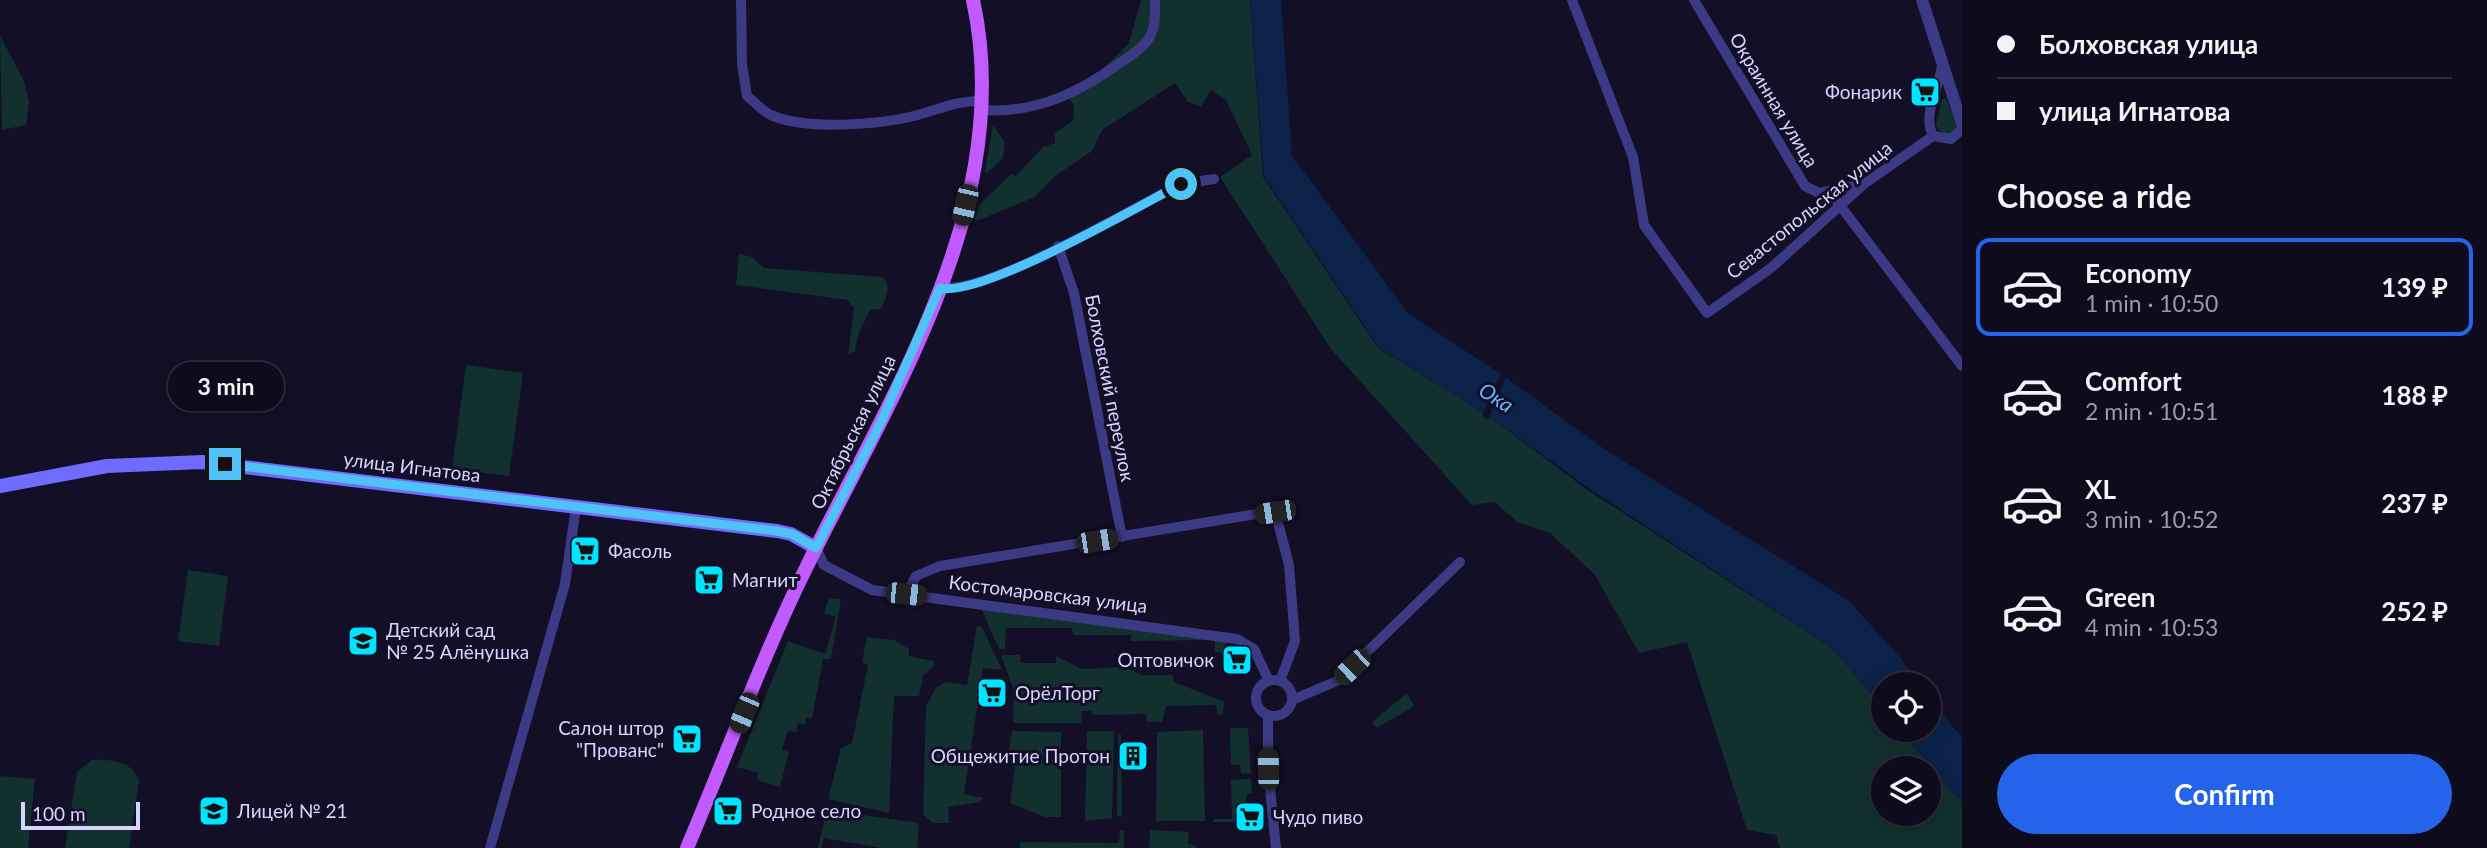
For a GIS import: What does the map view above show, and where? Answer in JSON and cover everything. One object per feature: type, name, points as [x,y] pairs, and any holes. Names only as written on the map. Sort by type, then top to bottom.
[{"type":"main road","name":"Октябрьская улица","points":[[687,848],[816,548],[880,424],[940,288],[961,223],[978,140],[981,59],[973,0]]},
{"type":"main road","name":"улица Игнатова","points":[[0,486],[107,467],[202,462],[777,531],[792,534],[816,548]]},
{"type":"street","points":[[741,0],[742,64],[747,96],[773,116],[806,122],[872,123],[913,116],[953,102],[1031,108],[1064,97],[1094,82],[1145,44],[1153,31],[1155,0]]},
{"type":"street","name":"Севастопольская улица","points":[[1572,0],[1633,158],[1644,225],[1707,313],[1771,268],[1864,184],[1933,136]]},
{"type":"street","name":"Окраинная улица","points":[[1694,0],[1805,186],[1819,193],[1829,191]]},
{"type":"street","points":[[1922,0],[1962,127],[1951,139],[1933,136],[1929,118],[1942,66]]},
{"type":"street","points":[[940,288],[953,290],[996,277],[1181,184],[1214,179]]},
{"type":"street","points":[[1864,184],[1829,191],[1962,366]]},
{"type":"street","name":"Болховский переулок","points":[[1058,246],[1074,293],[1122,537]]},
{"type":"street","points":[[490,848],[565,584],[576,507]]},
{"type":"street","points":[[906,594],[916,576],[940,566],[1275,512],[1289,565],[1295,642],[1275,681],[1261,686],[1256,696],[1259,708],[1269,715],[1284,713],[1292,700],[1337,681],[1460,562]]},
{"type":"street","name":"Костомаровская улица","points":[[816,548],[824,565],[872,590],[1226,635],[1254,649],[1275,681]]},
{"type":"street","points":[[1275,681],[1290,689],[1292,700]]},
{"type":"street","points":[[1269,715],[1268,769],[1276,848]]},
{"type":"green space","points":[[1141,0],[1250,0],[1263,177],[1378,348],[1486,414],[1586,489],[1832,648],[1871,694],[1871,742],[1911,742],[1922,756],[1871,756],[1871,826],[1941,826],[1941,780],[1962,801],[1962,848],[1780,848],[1776,835],[1747,830],[1687,642],[1639,653],[1595,575],[1550,533],[1517,522],[1495,502],[1472,505],[1331,349],[1220,177],[1252,155],[1226,100],[1211,90],[1201,106],[1188,102],[1175,83],[1102,130],[1092,151],[1055,176],[1035,197],[974,222],[978,206],[1011,174],[1015,177],[1043,147],[1055,143],[1055,133],[1073,121],[1074,106],[1069,98],[1079,93],[1129,43]]},
{"type":"green space","points":[[0,36],[24,81],[29,102],[26,125],[2,130]]},
{"type":"green space","points":[[1946,98],[1957,128],[1949,135],[1936,126],[1942,99]]},
{"type":"green space","points":[[993,125],[1005,142],[1003,158],[987,173],[985,171]]},
{"type":"green space","points":[[739,254],[752,257],[764,268],[883,277],[888,289],[886,297],[881,309],[870,310],[858,335],[855,351],[848,355],[854,308],[848,300],[736,285]]},
{"type":"green space","points":[[466,365],[523,373],[509,476],[452,469]]},
{"type":"green space","points":[[188,570],[228,576],[219,646],[178,641]]},
{"type":"green space","points":[[829,598],[841,599],[831,659],[823,659],[812,718],[806,718],[805,725],[798,723],[796,732],[788,731],[782,750],[789,752],[780,787],[757,780],[758,773],[737,767],[788,641],[825,654],[836,617],[824,613]]},
{"type":"green space","points":[[980,606],[1226,640],[1225,652],[1215,652],[1215,641],[1211,640],[1131,641],[1131,635],[1073,635],[1072,628],[1006,628],[1005,649],[999,649]]},
{"type":"green space","points":[[977,625],[982,627],[1002,670],[983,668],[964,794],[983,798],[980,802],[948,807],[949,823],[933,823],[923,814],[926,706],[936,688],[945,682],[967,685]]},
{"type":"green space","points":[[867,637],[894,640],[909,649],[909,656],[933,661],[934,666],[923,676],[919,696],[894,696],[889,813],[828,799],[841,748],[852,743],[868,665],[862,662]]},
{"type":"green space","points":[[1001,655],[1020,655],[1021,663],[1056,663],[1056,656],[1082,669],[1125,667],[1142,675],[1172,675],[1174,682],[1224,702],[1223,714],[1217,715],[1216,705],[1166,706],[1162,722],[1147,722],[1146,714],[1092,715],[1091,711],[1082,711],[1081,723],[1013,723],[1014,691]]},
{"type":"green space","points":[[1407,693],[1414,706],[1377,728],[1372,722]]},
{"type":"green space","points":[[1230,728],[1248,728],[1251,773],[1241,774],[1240,765],[1231,765]]},
{"type":"green space","points":[[1203,730],[1205,821],[1156,821],[1157,732]]},
{"type":"green space","points":[[1012,731],[1061,732],[1061,817],[1045,817],[1010,803],[1015,768],[1007,762]]},
{"type":"green space","points":[[1087,731],[1114,731],[1112,818],[1085,821]]},
{"type":"green space","points":[[1118,734],[1121,734],[1122,817],[1117,816]]},
{"type":"green space","points":[[92,760],[114,761],[127,765],[139,781],[129,848],[65,848],[77,772]]},
{"type":"green space","points":[[0,776],[35,779],[28,848],[0,848]]},
{"type":"green space","points":[[1251,779],[1252,793],[1247,794],[1246,809],[1239,809],[1239,822],[1213,822],[1213,819],[1232,819],[1231,780]]},
{"type":"green space","points":[[827,810],[919,823],[917,848],[881,848],[824,838],[821,848],[818,848]]},
{"type":"green space","points":[[1120,830],[1124,830],[1124,848],[1020,848],[1020,842],[1119,843]]},
{"type":"green space","points":[[1150,830],[1189,832],[1188,844],[1196,845],[1196,848],[1149,848]]},
{"type":"water","name":"Ока","points":[[1250,0],[1281,0],[1292,156],[1409,314],[1501,374],[1606,450],[1848,600],[1911,672],[1871,672],[1871,694],[1832,648],[1591,490],[1486,414],[1379,348],[1264,177]]},
{"type":"water","points":[[1941,711],[1962,738],[1962,801],[1941,780],[1941,756],[1922,756],[1911,742],[1941,742]]},
{"type":"pier","points":[[1502,371],[1507,375],[1488,420],[1482,416]]},
{"type":"place","name":"Фонарик","points":[[1925,92]]},
{"type":"place","name":"Фасоль","points":[[585,551]]},
{"type":"place","name":"Магнит","points":[[709,580]]},
{"type":"place","name":"Детский сад № 25 Алёнушка","points":[[363,641]]},
{"type":"place","name":"Оптовичок","points":[[1237,660]]},
{"type":"place","name":"ОрёлТорг","points":[[992,693]]},
{"type":"place","name":"Салон штор \"Прованс\"","points":[[687,739]]},
{"type":"place","name":"Общежитие Протон","points":[[1133,756]]},
{"type":"place","name":"Лицей № 21","points":[[214,811]]},
{"type":"place","name":"Родное село","points":[[728,811]]},
{"type":"place","name":"Чудо пиво","points":[[1250,817]]},
{"type":"route","points":[[225,464],[777,531],[792,534],[816,548],[880,424],[940,288],[953,290],[996,277],[1181,184]]}]
